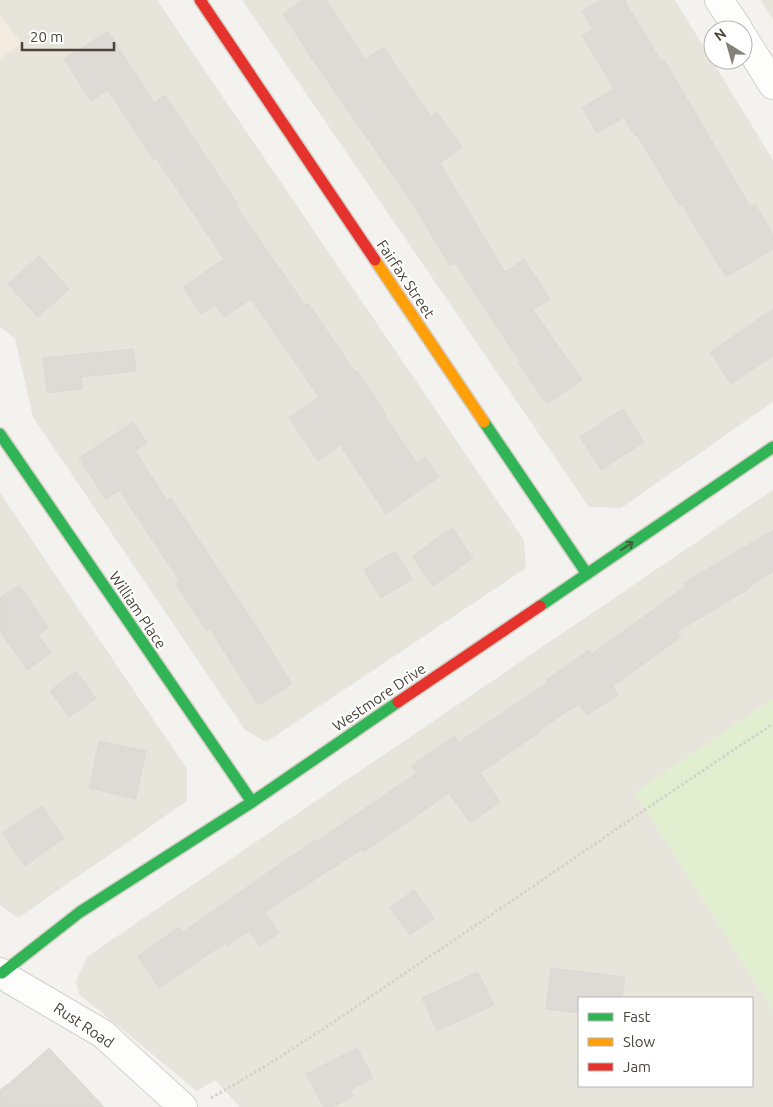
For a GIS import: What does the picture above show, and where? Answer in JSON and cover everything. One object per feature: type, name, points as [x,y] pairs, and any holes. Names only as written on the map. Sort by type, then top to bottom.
[{"type":"street","name":"Fairfax Street","points":[[200,0],[586,574]]},
{"type":"street","points":[[719,0],[732,20]]},
{"type":"street","points":[[753,53],[773,85]]},
{"type":"street","name":"William Place","points":[[0,434],[252,802]]},
{"type":"street","name":"Westmore Drive","points":[[1,972],[80,912],[252,802],[773,447]]},
{"type":"street","name":"Rust Road","points":[[1,972],[11,980],[103,1034],[193,1105]]},
{"type":"path","points":[[193,1105],[245,1079],[353,1009],[773,724]]},
{"type":"shaded area","points":[[0,0],[157,0],[524,540],[526,568],[266,742],[245,730],[33,417],[15,339],[0,327],[0,59],[21,43],[0,15]]},
{"type":"shaded area","points":[[242,0],[675,0],[703,46],[703,70],[718,70],[773,160],[773,402],[621,508],[589,507]]},
{"type":"shaded area","points":[[761,0],[773,0],[773,20]]},
{"type":"shaded area","points":[[0,15],[21,44],[0,59]]},
{"type":"shaded area","points":[[773,490],[773,699],[635,793],[773,1010],[773,1107],[240,1107],[215,1080],[197,1091],[79,994],[76,981],[88,956]]},
{"type":"shaded area","points":[[0,493],[187,769],[187,801],[18,918],[0,905]]},
{"type":"green space","points":[[773,699],[773,1010],[635,793]]},
{"type":"building","points":[[303,0],[326,0],[365,59],[383,47],[431,117],[437,112],[462,147],[440,163],[505,272],[524,259],[550,299],[533,310],[582,380],[547,404],[518,363],[520,362],[455,263],[450,266],[415,207],[283,14]]},
{"type":"building","points":[[600,0],[624,0],[661,61],[664,60],[750,206],[755,204],[773,235],[773,249],[726,277],[682,205],[680,206],[624,117],[597,133],[582,108],[614,89],[582,36],[593,29],[582,11]]},
{"type":"building","points":[[108,31],[154,103],[165,95],[238,205],[236,206],[305,305],[308,303],[355,372],[357,371],[417,463],[425,457],[439,477],[386,514],[340,445],[318,461],[289,418],[319,397],[251,299],[224,317],[215,305],[201,314],[183,287],[224,259],[156,158],[154,160],[108,90],[91,101],[64,59]]},
{"type":"building","points":[[39,256],[69,289],[38,317],[8,284]]},
{"type":"building","points":[[773,309],[773,356],[731,384],[710,352]]},
{"type":"building","points":[[134,349],[136,371],[81,377],[82,389],[47,393],[43,358]]},
{"type":"building","points":[[623,409],[644,442],[601,470],[580,437]]},
{"type":"building","points":[[133,422],[147,443],[135,451],[167,500],[171,498],[292,684],[258,705],[210,629],[207,631],[175,583],[179,580],[119,490],[106,499],[79,458]]},
{"type":"building","points":[[452,528],[473,558],[433,586],[412,556]]},
{"type":"building","points":[[773,530],[773,571],[750,588],[677,632],[681,637],[613,686],[618,695],[587,715],[579,704],[539,730],[540,732],[480,773],[500,802],[470,823],[449,793],[364,852],[362,849],[265,912],[279,933],[260,946],[249,931],[227,946],[225,943],[159,988],[138,956],[179,927],[183,932],[274,868],[417,773],[411,766],[454,736],[459,742],[547,683],[546,680],[589,650],[592,654],[686,586],[684,583]]},
{"type":"building","points":[[395,551],[412,579],[381,598],[364,570]]},
{"type":"building","points":[[19,585],[48,627],[38,635],[51,653],[27,670],[0,631],[0,598]]},
{"type":"building","points":[[76,671],[96,698],[69,717],[50,691]]},
{"type":"building","points":[[99,741],[146,751],[136,799],[89,788]]},
{"type":"building","points":[[42,806],[64,838],[25,866],[2,833]]},
{"type":"building","points":[[414,890],[434,918],[410,935],[390,908]]},
{"type":"building","points":[[551,968],[625,977],[622,997],[578,997],[578,1013],[546,1009]]},
{"type":"building","points":[[478,972],[494,1005],[437,1031],[422,998]]},
{"type":"building","points":[[49,1048],[104,1107],[0,1107],[0,1090]]},
{"type":"building","points":[[357,1048],[373,1078],[350,1090],[354,1096],[333,1107],[324,1107],[306,1074]]},
{"type":"traffic: fast","points":[[484,422],[587,574]]},
{"type":"traffic: fast","points":[[0,434],[252,802]]},
{"type":"traffic: fast","points":[[540,606],[773,447]]},
{"type":"traffic: fast","points":[[2,973],[80,912],[252,802],[398,702]]},
{"type":"traffic: slow","points":[[375,260],[484,422]]},
{"type":"traffic: jam","points":[[200,0],[375,260]]},
{"type":"traffic: jam","points":[[398,702],[540,606]]}]
